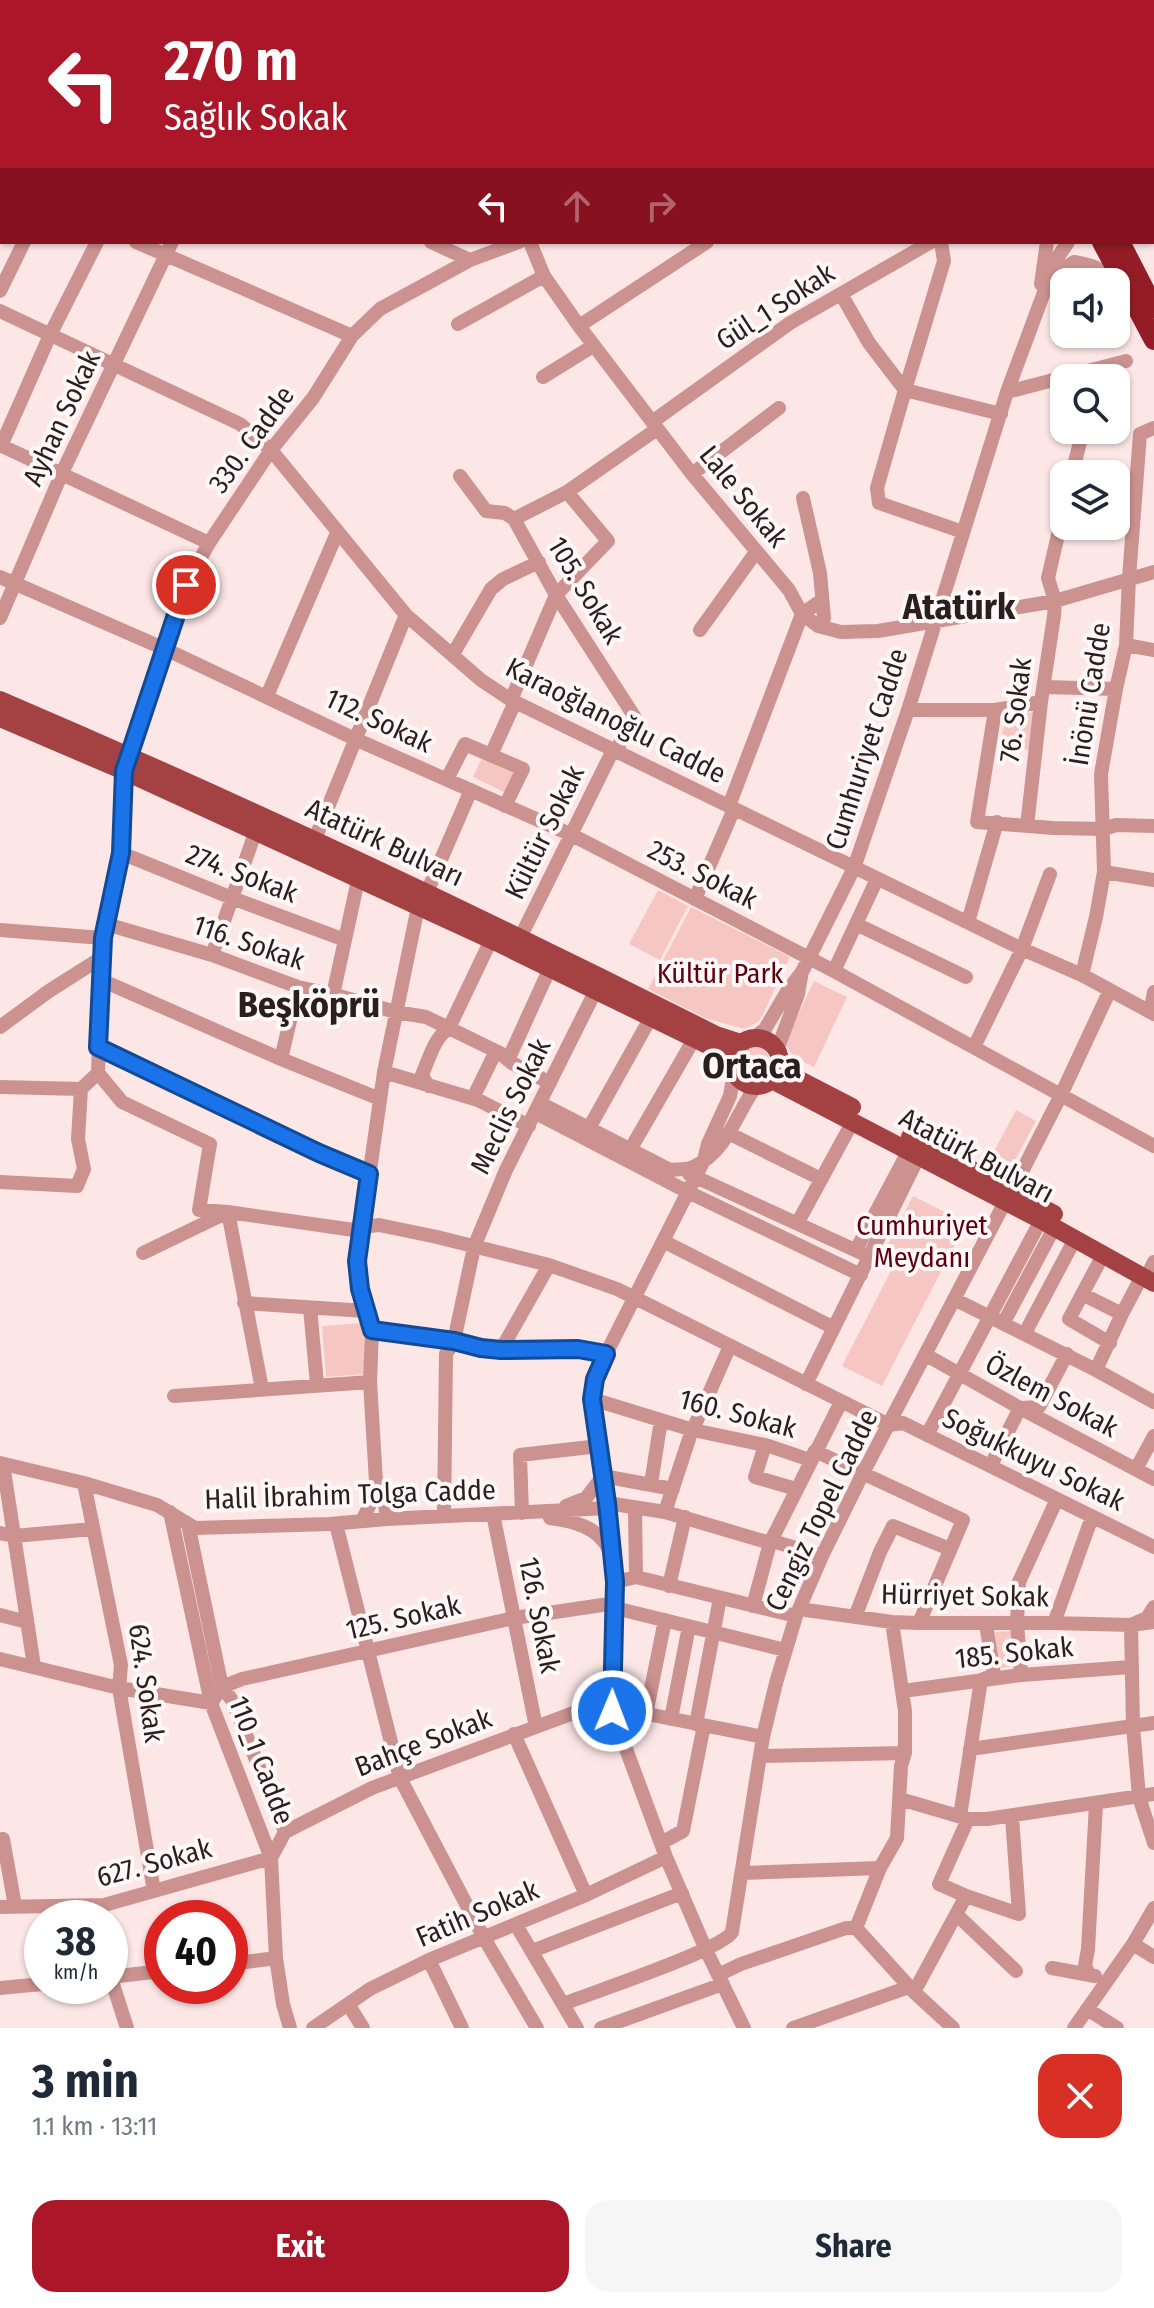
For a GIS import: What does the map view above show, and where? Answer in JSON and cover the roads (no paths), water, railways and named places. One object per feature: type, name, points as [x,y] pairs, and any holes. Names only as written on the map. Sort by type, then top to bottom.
[{"type":"highway","points":[[1103,244],[1154,340]]},
{"type":"highway","points":[[1121,244],[1154,308]]},
{"type":"main road","name":"Atatürk Bulvarı","points":[[0,700],[127,763],[255,833],[358,880],[521,936],[716,1035],[740,1053]]},
{"type":"main road","name":"Atatürk Bulvarı","points":[[0,718],[127,763],[315,839],[491,940],[694,1039],[740,1053]]},
{"type":"main road","points":[[767,1041],[771,1070],[745,1084],[740,1053],[767,1041]]},
{"type":"main road","name":"Atatürk Bulvarı","points":[[771,1070],[784,1088],[1008,1196],[1047,1224],[1103,1255],[1151,1272]]},
{"type":"main road","name":"Atatürk Bulvarı","points":[[771,1070],[790,1075],[1151,1272]]},
{"type":"street","points":[[0,291],[23,244]]},
{"type":"street","points":[[96,244],[0,445],[209,543]]},
{"type":"street","points":[[147,244],[169,248],[352,336]]},
{"type":"street","points":[[435,244],[470,260]]},
{"type":"street","name":"330. Cadde","points":[[127,763],[186,585],[209,543],[271,450],[313,398],[352,336],[380,309],[470,260],[514,244]]},
{"type":"street","name":"Lale Sokak","points":[[531,244],[544,276],[593,346],[692,474],[789,590],[802,614]]},
{"type":"street","points":[[579,326],[704,244]]},
{"type":"street","name":"Gül_1 Sokak","points":[[514,519],[567,492],[790,323],[928,244]]},
{"type":"street","points":[[941,244],[944,261],[877,488],[879,503],[963,532]]},
{"type":"street","points":[[1038,308],[1047,244]]},
{"type":"street","points":[[1043,269],[1052,244]]},
{"type":"street","points":[[1038,308],[1056,260],[1067,244]]},
{"type":"street","name":"Ayhan Sokak","points":[[0,618],[62,473],[169,248]]},
{"type":"street","points":[[1065,268],[1074,262],[1099,268]]},
{"type":"street","points":[[458,324],[544,276]]},
{"type":"street","points":[[1038,308],[1050,287]]},
{"type":"street","points":[[841,294],[869,343],[905,390],[1001,414]]},
{"type":"street","name":"Cumhuriyet Cadde","points":[[706,1950],[664,1850],[611,1703],[615,1582],[608,1506],[592,1399],[595,1379],[633,1297],[704,1160],[730,1096],[740,1053],[765,1029],[802,972],[854,868],[908,710],[1007,392],[1038,308]]},
{"type":"street","name":"Karaoğlanoğlu Cadde","points":[[0,311],[240,424],[271,450],[406,615],[481,680],[513,701],[1022,949],[1082,975],[1152,1013]]},
{"type":"street","points":[[543,377],[593,346]]},
{"type":"street","points":[[1119,364],[1126,361]]},
{"type":"street","points":[[1007,392],[1050,383]]},
{"type":"street","points":[[692,474],[779,408]]},
{"type":"street","name":"İnönü Cadde","points":[[1082,975],[1104,872],[1101,774],[1126,645],[1140,434],[1154,428]]},
{"type":"street","name":"105. Sokak","points":[[460,476],[486,511],[505,513],[514,519],[556,595],[634,716],[614,750]]},
{"type":"street","points":[[491,755],[556,595],[608,541],[567,492]]},
{"type":"street","points":[[803,498],[820,573],[824,618],[818,626]]},
{"type":"street","points":[[267,696],[337,533]]},
{"type":"street","name":"76. Sokak","points":[[1027,826],[1055,601],[1048,578],[1057,540]]},
{"type":"street","points":[[700,630],[756,552]]},
{"type":"street","points":[[453,654],[491,589],[503,579],[539,562]]},
{"type":"street","points":[[802,614],[818,626],[841,632],[878,631],[1055,601],[1154,572]]},
{"type":"street","name":"112. Sokak","points":[[0,577],[572,835]]},
{"type":"street","points":[[695,899],[802,614],[822,600]]},
{"type":"street","points":[[315,839],[406,615]]},
{"type":"street","points":[[1126,645],[1154,650]]},
{"type":"street","points":[[908,710],[995,710],[1042,694],[1116,689]]},
{"type":"street","points":[[995,710],[977,822],[1104,829],[1116,825],[1154,826]]},
{"type":"street","points":[[447,779],[465,744],[523,769],[505,806]]},
{"type":"street","name":"Kültür Sokak","points":[[521,936],[614,750]]},
{"type":"street","points":[[0,1182],[77,1186],[84,1169],[78,1139],[81,1089],[98,1073],[101,958],[121,853],[127,763]]},
{"type":"street","points":[[362,1521],[372,1503],[376,1482],[370,1382],[372,1330],[360,1289],[357,1261],[384,1072],[422,900],[471,790]]},
{"type":"street","points":[[968,922],[997,822]]},
{"type":"street","points":[[212,955],[255,833]]},
{"type":"street","name":"253. Sokak","points":[[572,835],[810,958],[1154,1146]]},
{"type":"street","name":"274. Sokak","points":[[121,853],[345,940]]},
{"type":"street","points":[[1104,872],[1154,880]]},
{"type":"street","points":[[974,1047],[1022,949],[1050,874]]},
{"type":"street","points":[[834,971],[877,879]]},
{"type":"street","points":[[333,995],[358,880]]},
{"type":"street","points":[[856,924],[966,977]]},
{"type":"street","name":"116. Sokak","points":[[0,930],[104,931],[212,955],[298,987],[426,1017],[550,1083]]},
{"type":"street","points":[[428,1086],[422,1075],[440,1034],[449,1028],[491,940]]},
{"type":"street","points":[[0,1027],[101,958]]},
{"type":"street","points":[[473,1098],[502,1055],[550,968]]},
{"type":"street","name":"Cumhuriyet Cadde","points":[[704,1160],[718,1150],[771,1070],[798,994],[802,972]]},
{"type":"street","points":[[101,980],[380,1099]]},
{"type":"street","points":[[281,1059],[298,987]]},
{"type":"street","name":"Meclis Sokak","points":[[444,1516],[446,1354],[454,1341],[474,1247],[506,1170],[596,990]]},
{"type":"street","points":[[1008,1196],[1061,1095],[1110,990]]},
{"type":"street","points":[[1152,1013],[1154,992]]},
{"type":"street","points":[[589,1128],[651,1017]]},
{"type":"street","points":[[630,1150],[694,1039]]},
{"type":"street","points":[[98,1047],[369,1174]]},
{"type":"street","points":[[384,1072],[589,1128],[670,1170],[692,1168],[704,1160]]},
{"type":"street","name":"Soğukkuyu Sokak","points":[[98,1073],[122,1102],[210,1144],[199,1210],[354,1230],[379,1225],[549,1265],[617,1289],[841,1402],[889,1425],[903,1423],[1154,1547]]},
{"type":"street","points":[[0,1087],[81,1089]]},
{"type":"street","points":[[535,1114],[861,1275]]},
{"type":"street","points":[[798,1222],[853,1121]]},
{"type":"street","points":[[728,1133],[821,1179]]},
{"type":"street","points":[[806,1384],[861,1275],[862,1253],[914,1153]]},
{"type":"street","points":[[678,1169],[862,1253]]},
{"type":"street","name":"Cengiz Topel Cadde","points":[[729,1937],[763,1737],[797,1613],[863,1473],[1008,1196]]},
{"type":"street","points":[[143,1253],[228,1212],[262,1389]]},
{"type":"street","points":[[927,1435],[959,1374],[997,1319],[1047,1224]]},
{"type":"street","points":[[1025,1333],[1075,1239]]},
{"type":"street","points":[[663,1241],[834,1328]]},
{"type":"street","points":[[1103,1255],[1082,1294],[1065,1317],[1110,1343]]},
{"type":"street","points":[[501,1350],[549,1265]]},
{"type":"street","points":[[1096,1370],[1122,1314],[1151,1272]]},
{"type":"street","points":[[1082,1294],[1122,1314]]},
{"type":"street","points":[[954,1299],[1067,1354],[1154,1402]]},
{"type":"street","points":[[244,1303],[366,1311]]},
{"type":"street","points":[[310,1308],[317,1384]]},
{"type":"street","points":[[372,1330],[454,1341],[481,1348],[578,1349],[606,1354]]},
{"type":"street","points":[[665,1512],[693,1430],[730,1346]]},
{"type":"street","points":[[991,1465],[1020,1408],[1039,1407],[1067,1354]]},
{"type":"street","name":"Özlem Sokak","points":[[926,1355],[1154,1479]]},
{"type":"street","points":[[174,1396],[370,1382]]},
{"type":"street","name":"160. Sokak","points":[[592,1399],[693,1430],[765,1445],[810,1460],[815,1451],[963,1520],[950,1549]]},
{"type":"street","points":[[753,1606],[770,1543],[841,1402]]},
{"type":"street","points":[[651,1484],[661,1420]]},
{"type":"street","points":[[1136,1469],[1154,1436]]},
{"type":"street","points":[[765,1445],[755,1477],[796,1489]]},
{"type":"street","points":[[522,1513],[520,1455],[599,1446]]},
{"type":"street","points":[[1,1464],[7,1534],[34,1666]]},
{"type":"street","name":"Halil İbrahim Tolga Cadde","points":[[1,1464],[84,1483],[157,1505],[195,1528],[336,1524],[522,1513]]},
{"type":"street","points":[[522,1513],[571,1505],[586,1498],[603,1476],[673,1489]]},
{"type":"street","points":[[376,1482],[383,1490],[387,1519]]},
{"type":"street","name":"624. Sokak","points":[[84,1483],[121,1665],[119,1688],[154,1891]]},
{"type":"street","points":[[1021,1675],[1017,1622],[1019,1582],[1057,1499]]},
{"type":"street","points":[[522,1513],[608,1506],[665,1512],[822,1556]]},
{"type":"street","points":[[615,1582],[636,1577],[635,1509]]},
{"type":"street","name":"110_1 Cadde","points":[[170,1512],[211,1703],[271,1858],[276,1958],[290,2028]]},
{"type":"street","points":[[522,1513],[573,1521],[593,1531],[606,1544],[611,1555]]},
{"type":"street","name":"126. Sokak","points":[[493,1514],[536,1727]]},
{"type":"street","points":[[669,1586],[685,1517]]},
{"type":"street","points":[[1054,1623],[1092,1517]]},
{"type":"street","name":"110_1 Cadde","points":[[188,1524],[222,1687],[232,1700],[285,1832]]},
{"type":"street","points":[[336,1524],[400,1778],[484,1938],[537,2028]]},
{"type":"street","points":[[855,1617],[893,1526],[950,1549],[919,1623]]},
{"type":"street","points":[[7,1534],[93,1529]]},
{"type":"street","name":"Hürriyet Sokak","points":[[636,1577],[753,1606],[892,1622],[1131,1625],[1154,1622]]},
{"type":"street","points":[[664,1850],[683,1831],[720,1598]]},
{"type":"street","points":[[615,1605],[785,1650]]},
{"type":"street","name":"125. Sokak","points":[[222,1687],[242,1679],[514,1618],[615,1605]]},
{"type":"street","points":[[1154,1607],[1147,1618],[1131,1625],[1133,1726],[1154,1843]]},
{"type":"street","points":[[0,1615],[27,1622]]},
{"type":"street","points":[[646,1714],[665,1620]]},
{"type":"street","points":[[856,1928],[880,1868],[897,1838],[901,1766],[905,1753],[905,1711],[892,1622]]},
{"type":"street","points":[[986,1624],[994,1675],[981,1680],[970,1749],[964,1818],[939,1884],[1019,1914],[1012,1817]]},
{"type":"street","points":[[671,1719],[689,1626]]},
{"type":"street","points":[[0,1659],[119,1688],[211,1703],[222,1687]]},
{"type":"street","name":"185. Sokak","points":[[903,1691],[1021,1675],[1131,1667]]},
{"type":"street","points":[[611,1703],[646,1714],[763,1737]]},
{"type":"street","name":"Bahçe Sokak","points":[[285,1832],[372,1788],[514,1734],[611,1703]]},
{"type":"street","points":[[970,1749],[1154,1723]]},
{"type":"street","points":[[514,1734],[586,1895]]},
{"type":"street","points":[[762,1756],[905,1753]]},
{"type":"street","points":[[900,1799],[964,1818],[1012,1817],[1147,1796]]},
{"type":"street","points":[[1089,1974],[1085,1966],[1096,1804]]},
{"type":"street","points":[[271,1858],[285,1832]]},
{"type":"street","points":[[3,1839],[8,1906]]},
{"type":"street","name":"Fatih Sokak","points":[[313,2028],[370,1989],[429,1960],[586,1895],[664,1850]]},
{"type":"street","name":"627. Sokak","points":[[122,1900],[271,1858]]},
{"type":"street","points":[[742,1873],[880,1868]]},
{"type":"street","points":[[532,1951],[682,1893]]},
{"type":"street","points":[[793,2028],[911,1990],[966,1896]]},
{"type":"street","points":[[1074,2028],[1133,1944],[1154,1908]]},
{"type":"street","points":[[956,1914],[1016,1971]]},
{"type":"street","points":[[516,1925],[577,2028]]},
{"type":"street","points":[[601,2028],[720,1979],[741,1964],[846,1928],[856,1928],[911,1990],[953,2028]]},
{"type":"street","points":[[563,2004],[706,1950],[729,1937],[741,1964]]},
{"type":"street","points":[[1133,1944],[1154,1957]]},
{"type":"street","points":[[706,1950],[744,2028]]},
{"type":"street","points":[[248,1962],[276,1958]]},
{"type":"street","points":[[429,1960],[462,2028]]},
{"type":"street","points":[[1052,1968],[1107,1979]]},
{"type":"street","points":[[0,1988],[24,1986]]},
{"type":"street","points":[[119,2004],[127,2028]]},
{"type":"street","points":[[348,2004],[363,2028]]},
{"type":"street","points":[[1087,2009],[1117,2028]]},
{"type":"district","name":"Atatürk","points":[[959,606]]},
{"type":"district","name":"Beşköprü","points":[[309,1004]]},
{"type":"district","name":"Ortaca","points":[[752,1065]]},
{"type":"park label","name":"Kültür Park","points":[[720,973]]},
{"type":"park label","name":"Cumhuriyet Meydanı","points":[[922,1241]]}]
